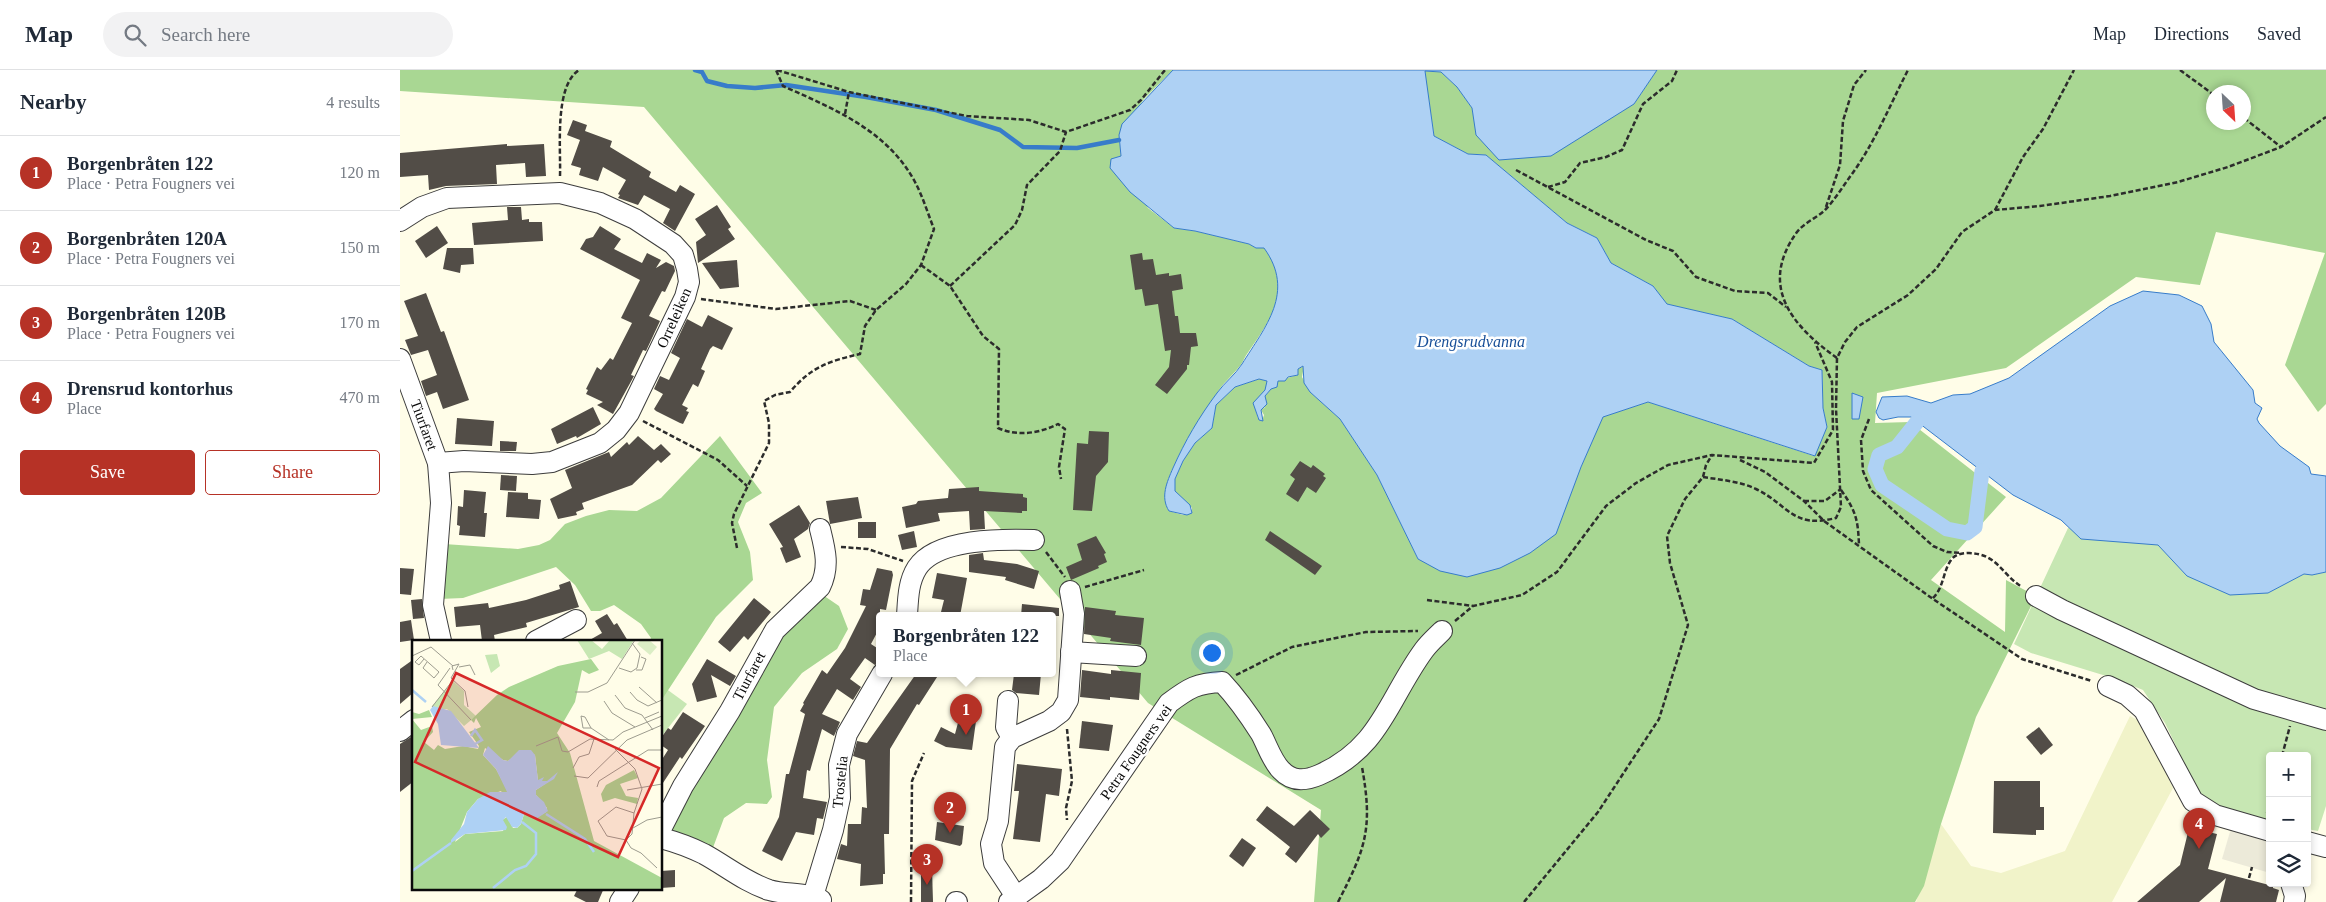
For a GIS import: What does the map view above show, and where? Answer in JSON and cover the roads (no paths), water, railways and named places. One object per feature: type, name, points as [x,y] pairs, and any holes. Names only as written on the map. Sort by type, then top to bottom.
[{"type":"street","name":"Orreleiken","points":[[400,222],[422,207],[447,198],[560,193],[600,203],[635,219],[674,244],[683,256],[687,268],[689,282],[685,297],[629,413],[616,430],[600,443],[552,462],[532,464],[464,461],[438,463]]},
{"type":"street","name":"Tiurfaret","points":[[400,360],[438,463],[441,503],[433,604],[441,640]]},
{"type":"street","name":"Tiurfaret","points":[[662,827],[683,786],[730,711],[775,630],[820,587],[825,578],[827,562],[820,528]]},
{"type":"street","points":[[907,612],[909,587],[918,566],[934,553],[953,547],[998,539],[1034,540]]},
{"type":"street","points":[[1008,701],[1006,727],[1012,738],[1049,721],[1061,712],[1068,700],[1074,614],[1070,591]]},
{"type":"street","points":[[2036,596],[2254,699],[2326,720]]},
{"type":"street","points":[[538,640],[576,620]]},
{"type":"street","name":"Petra Fougners vei","points":[[1012,738],[1005,747],[998,822],[991,844],[994,863],[1013,900],[1060,861],[1169,703],[1196,685],[1222,682],[1236,697],[1249,716],[1281,770],[1291,777],[1303,781],[1344,763],[1359,751],[1384,719],[1425,649],[1442,631]]},
{"type":"street","points":[[1071,652],[1136,656]]},
{"type":"street","name":"Trostelia","points":[[815,900],[840,798],[840,766],[847,734],[880,677]]},
{"type":"street","points":[[2108,686],[2127,695],[2144,710],[2193,801],[2216,816],[2266,830]]},
{"type":"street","points":[[400,731],[412,722]]},
{"type":"street","points":[[662,838],[680,843],[706,855],[739,876],[770,890],[815,900]]},
{"type":"street","points":[[2292,887],[2295,896],[2294,902]]},
{"type":"street","points":[[620,902],[628,890]]},
{"type":"water","name":"Drengsrudvanna","points":[[1173,70],[1657,70],[1634,104],[1551,156],[1499,160],[1476,135],[1472,108],[1457,87],[1441,72],[1425,71],[1434,136],[1468,154],[1486,155],[1567,223],[1597,238],[1611,263],[1653,286],[1667,304],[1732,319],[1809,366],[1822,370],[1823,408],[1827,427],[1815,456],[1648,402],[1603,417],[1581,467],[1556,534],[1530,553],[1500,568],[1467,577],[1440,571],[1418,559],[1377,475],[1340,419],[1310,392],[1304,383],[1303,366],[1298,369],[1298,375],[1288,377],[1285,381],[1278,381],[1277,387],[1271,389],[1265,396],[1267,404],[1261,410],[1263,421],[1259,420],[1253,403],[1265,390],[1267,381],[1259,379],[1235,387],[1216,405],[1212,428],[1195,443],[1183,461],[1175,479],[1175,491],[1190,505],[1192,513],[1187,515],[1169,511],[1166,506],[1165,490],[1182,448],[1210,402],[1239,368],[1260,336],[1274,309],[1277,294],[1277,279],[1273,264],[1264,248],[1256,248],[1249,244],[1174,228],[1130,192],[1110,168],[1111,159],[1121,156],[1119,135],[1122,124]]},
{"type":"water","points":[[2143,291],[2179,295],[2202,306],[2211,324],[2214,342],[2253,390],[2255,403],[2262,408],[2257,419],[2259,423],[2280,446],[2309,467],[2311,474],[2326,476],[2326,572],[2312,575],[2304,574],[2268,593],[2230,595],[2187,576],[2158,545],[2081,539],[2061,520],[2013,495],[1911,417],[1883,420],[1879,418],[1876,412],[1882,397],[1907,396],[1931,403],[1953,395],[1970,394],[2009,378],[2110,306]]},
{"type":"water","points":[[1852,393],[1863,397],[1859,419],[1852,419]]},
{"type":"waterway","points":[[695,70],[702,72],[707,81],[727,86],[755,88],[786,85],[936,110],[1000,130],[1023,147],[1077,148],[1119,140]]},
{"type":"waterway","points":[[1917,422],[1897,447],[1879,455],[1875,469],[1882,485],[1947,529],[1967,533],[1975,527],[1982,471]]},
{"type":"place","name":"Borgenbråten 122","points":[[966,735]]},
{"type":"place","name":"Borgenbråten 120A","points":[[950,833]]},
{"type":"place","name":"Drensrud kontorhus","points":[[2199,849]]},
{"type":"place","name":"Borgenbråten 120B","points":[[927,885]]}]
